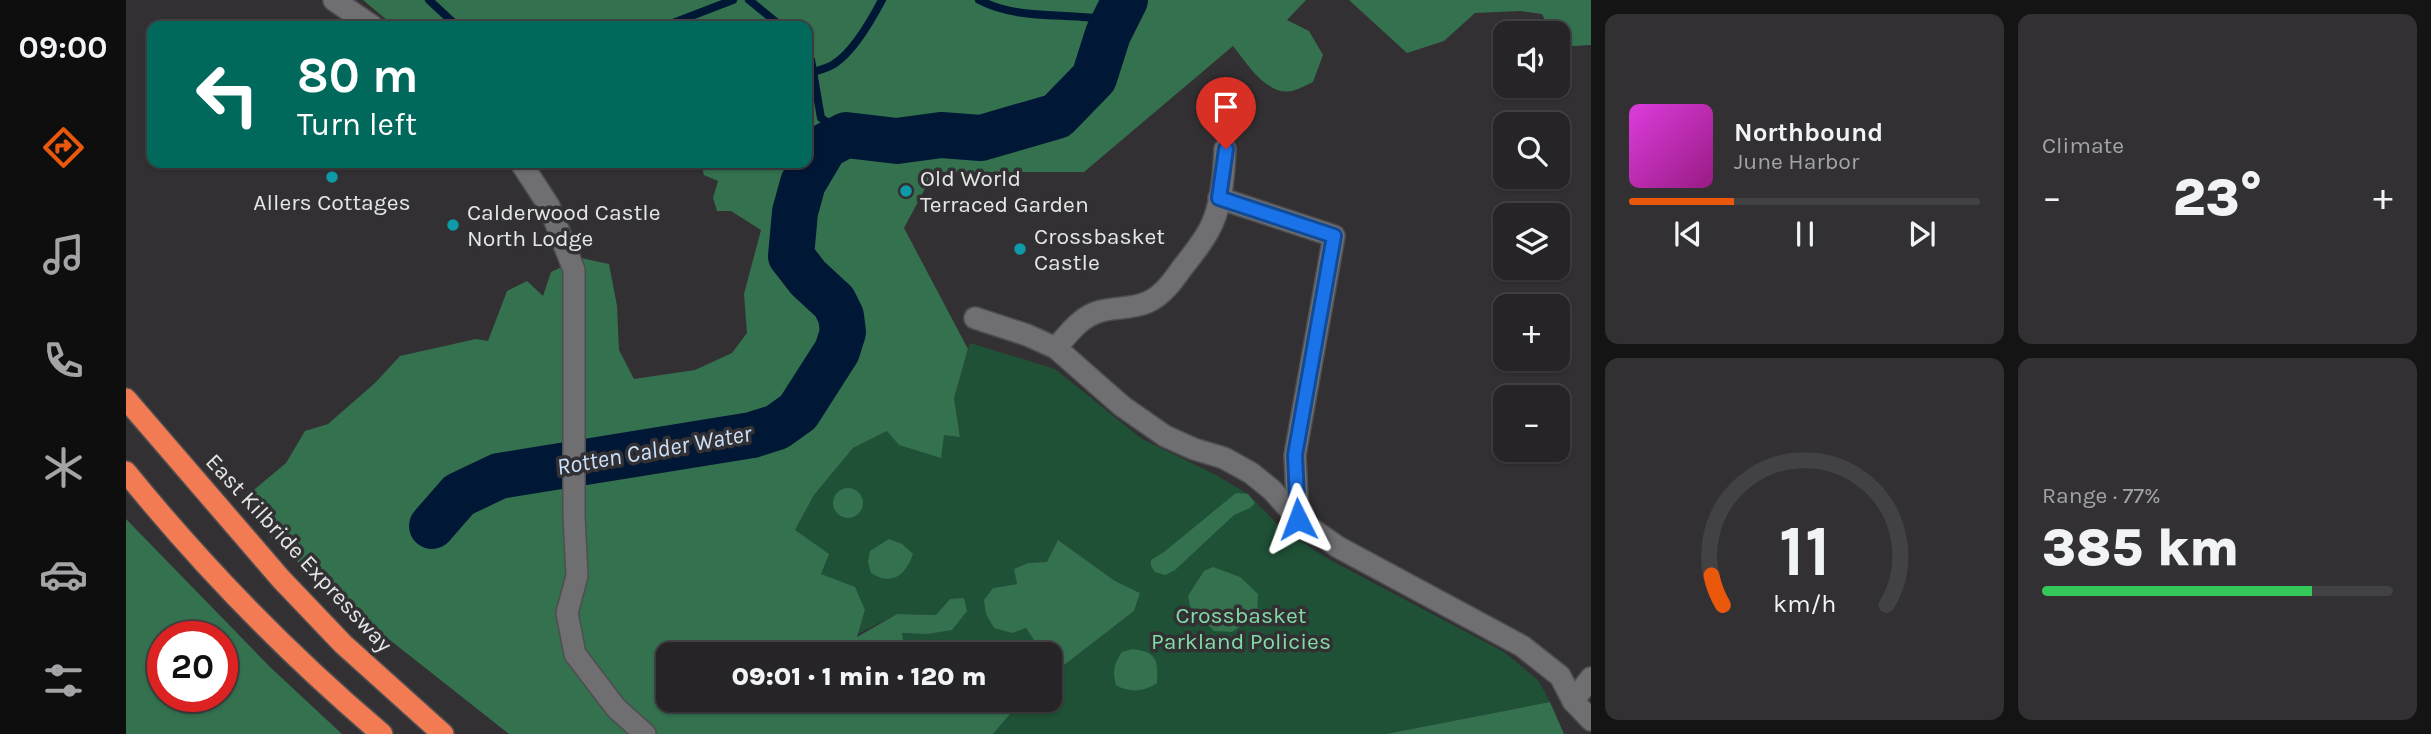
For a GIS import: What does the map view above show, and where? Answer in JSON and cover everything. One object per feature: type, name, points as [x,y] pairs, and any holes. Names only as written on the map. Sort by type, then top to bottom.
[{"type":"highway","name":"East Kilbride Expressway","points":[[126,399],[281,579],[334,635],[443,734]]},
{"type":"highway","points":[[126,472],[160,514],[263,625],[334,693],[382,734]]},
{"type":"street","points":[[334,0],[365,21]]},
{"type":"street","points":[[1056,348],[1077,323],[1086,317],[1099,311],[1133,307],[1150,301],[1167,288],[1214,221],[1226,149]]},
{"type":"street","points":[[524,168],[549,206],[573,271],[574,516],[578,576],[567,613],[575,654],[615,708],[645,734]]},
{"type":"street","points":[[1219,198],[1334,236],[1295,455],[1298,519]]},
{"type":"street","points":[[975,318],[1056,348],[1122,405],[1165,436],[1224,458],[1251,473],[1298,519],[1338,547],[1522,646],[1560,676],[1573,701],[1591,720]]},
{"type":"street","points":[[1573,701],[1591,678]]},
{"type":"green space","points":[[363,0],[1306,0],[1287,20],[1309,31],[1323,55],[1313,82],[1292,91],[1283,91],[1258,77],[1233,46],[1084,172],[934,172],[904,228],[968,349],[954,398],[960,437],[944,435],[941,458],[899,445],[887,431],[853,448],[814,495],[795,530],[829,554],[821,574],[855,587],[865,610],[857,637],[897,614],[936,615],[950,599],[964,598],[967,611],[952,630],[927,634],[902,633],[903,642],[656,642],[656,712],[1012,712],[993,734],[509,734],[348,607],[271,538],[249,494],[286,463],[305,431],[328,424],[375,383],[400,356],[476,339],[488,341],[507,291],[527,281],[543,296],[551,272],[581,258],[609,264],[617,306],[619,350],[634,379],[695,370],[732,353],[747,333],[744,294],[761,230],[731,211],[717,211],[713,198],[718,181],[704,175],[702,168],[812,168],[812,21],[388,21]]},
{"type":"green space","points":[[1349,0],[1591,0],[1591,45],[1570,45],[1570,21],[1545,21],[1542,14],[1520,11],[1475,13],[1444,41],[1407,53]]},
{"type":"green space","name":"Crossbasket Parkland Policies","points":[[970,343],[1055,369],[1142,439],[1248,494],[1281,528],[1330,560],[1504,652],[1538,680],[1550,702],[1386,734],[993,734],[1012,712],[1062,712],[1062,667],[1134,611],[1140,593],[1115,581],[1058,540],[1048,562],[1028,563],[1017,584],[993,588],[1035,640],[1033,642],[903,642],[902,633],[927,634],[950,599],[936,615],[897,614],[858,634],[865,610],[821,574],[795,530],[814,495],[853,448],[887,431],[960,436],[954,398]]},
{"type":"green space","points":[[848,488],[859,492],[863,503],[859,514],[848,518],[837,514],[833,503],[837,492]]},
{"type":"green space","points":[[1236,493],[1248,494],[1255,503],[1234,515],[1175,570],[1165,575],[1155,572],[1151,560]]},
{"type":"green space","points":[[126,519],[225,621],[147,621],[147,712],[238,712],[238,634],[342,734],[126,734]]},
{"type":"green space","points":[[889,539],[902,544],[913,554],[902,573],[897,577],[885,579],[871,573],[868,562],[870,551]]},
{"type":"green space","points":[[1058,540],[1115,581],[1140,593],[1134,611],[1062,667],[1062,642],[1032,642],[1034,640],[1026,628],[1012,633],[994,628],[986,614],[984,600],[993,588],[1017,584],[1014,569],[1028,563],[1047,562]]},
{"type":"green space","points":[[1213,567],[1240,577],[1258,594],[1257,615],[1232,632],[1214,631],[1190,606],[1188,596],[1204,571]]},
{"type":"green space","points":[[1132,649],[1147,652],[1154,658],[1157,683],[1136,690],[1116,685],[1114,668],[1117,660],[1122,652]]},
{"type":"green space","points":[[1550,702],[1564,734],[1386,734]]},
{"type":"waterway","points":[[429,0],[452,21]]},
{"type":"waterway","points":[[678,21],[733,0]]},
{"type":"waterway","points":[[749,0],[775,21]]},
{"type":"waterway","points":[[813,72],[832,65],[848,52],[882,0]]},
{"type":"waterway","points":[[979,0],[995,7],[1029,14],[1114,21]]},
{"type":"waterway","name":"Rotten Calder Water","points":[[812,168],[825,146],[846,135],[897,141],[941,135],[981,138],[1057,116],[1094,78],[1108,34],[1125,0]]},
{"type":"waterway","points":[[812,66],[821,118],[846,135]]},
{"type":"waterway","name":"Rotten Calder Water","points":[[432,526],[459,495],[499,476],[752,435],[777,427],[798,412],[837,351],[843,332],[841,316],[834,302],[808,278],[791,256],[795,212],[803,183],[812,168]]},
{"type":"place","name":"Allers Cottages","points":[[332,177]]},
{"type":"place","name":"Old World Terraced Garden","points":[[906,191]]},
{"type":"place","name":"Calderwood Castle North Lodge","points":[[453,225]]},
{"type":"place","name":"Crossbasket Castle","points":[[1020,249]]},
{"type":"route","points":[[1226,149],[1219,198],[1334,236],[1295,455],[1298,519]]}]
